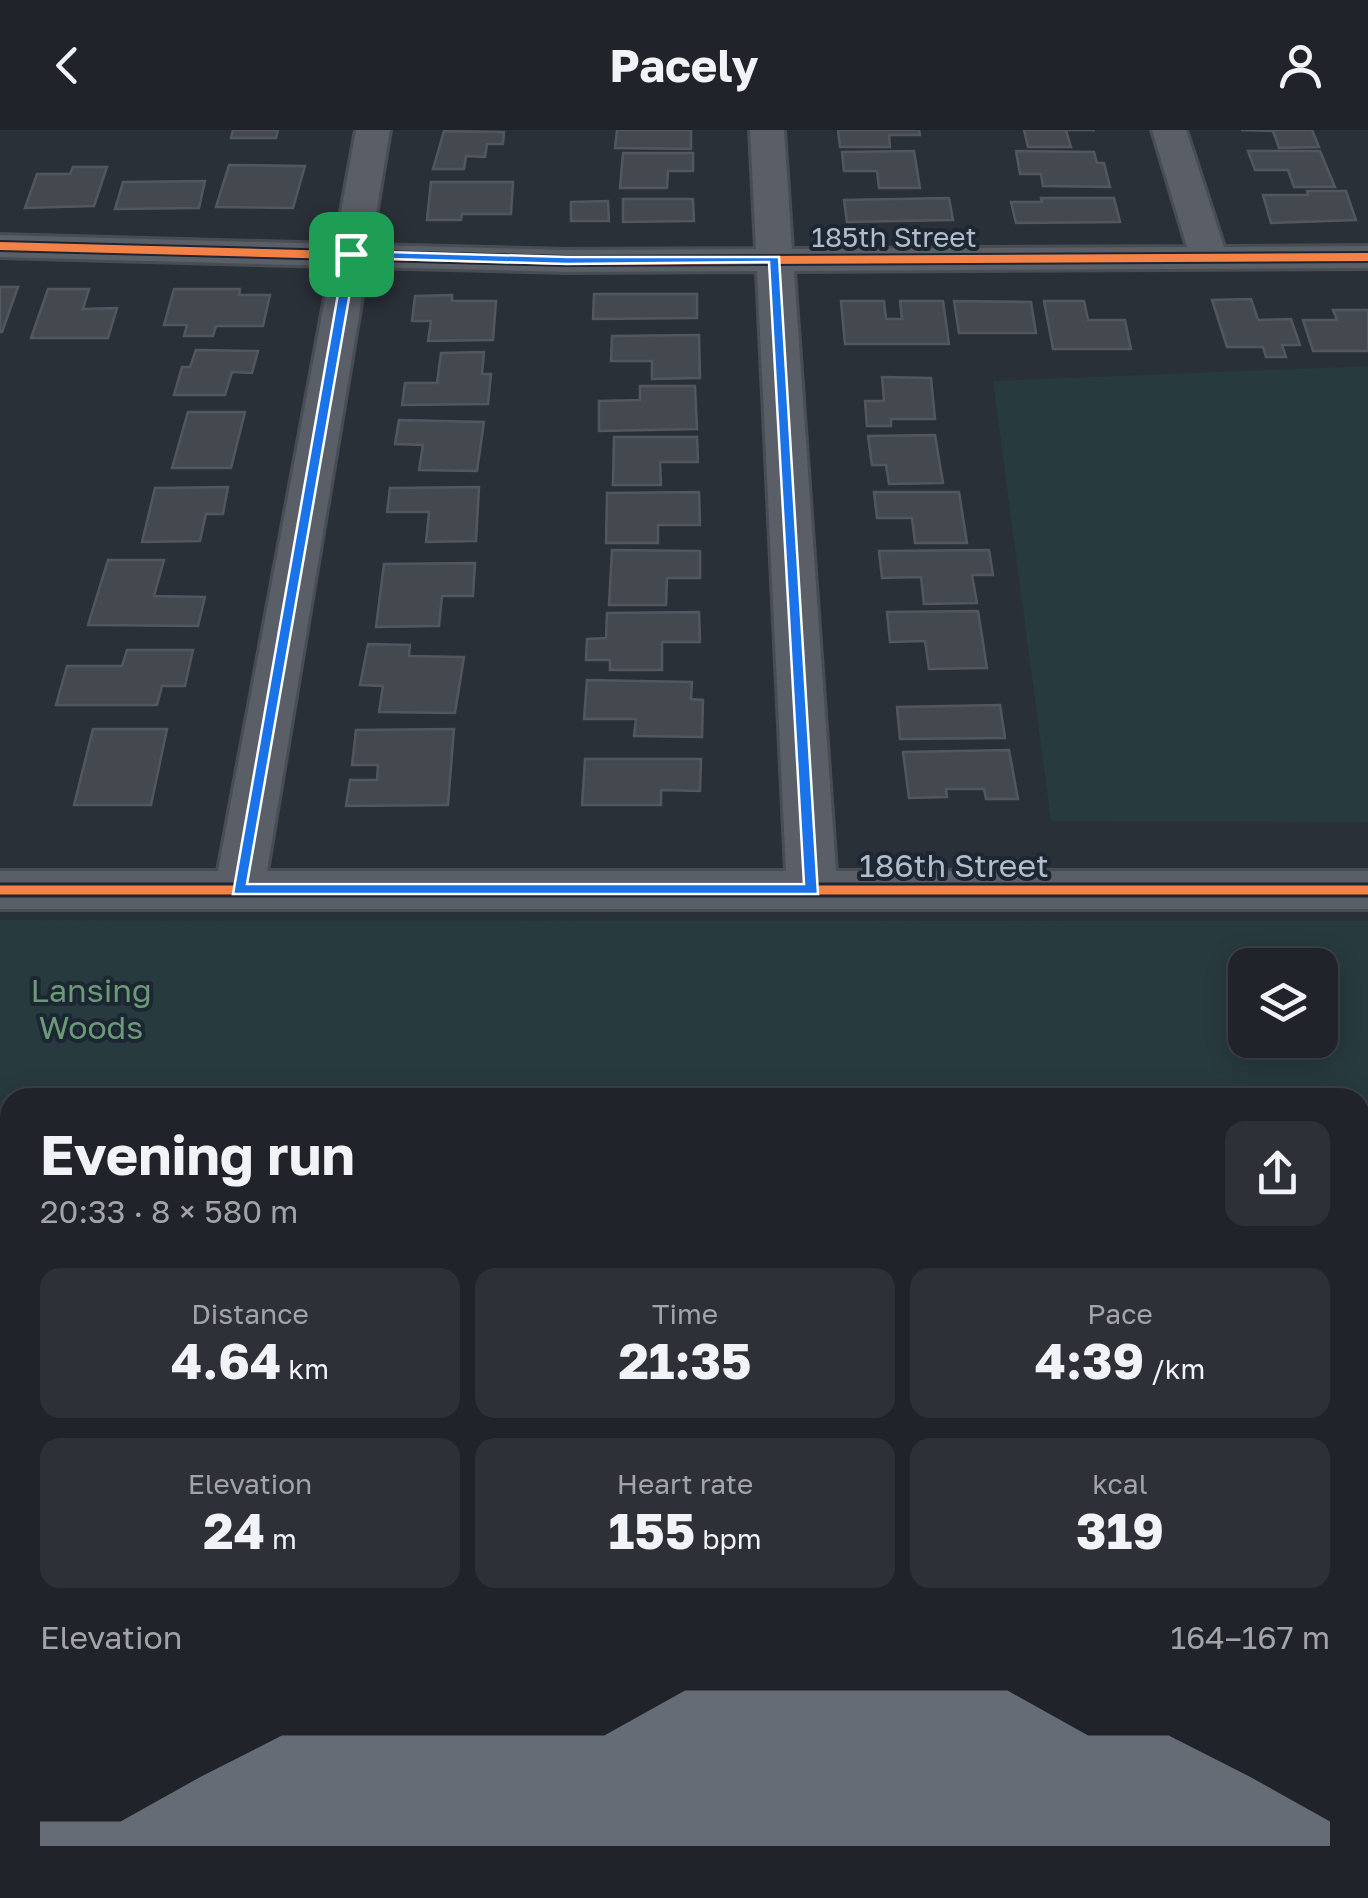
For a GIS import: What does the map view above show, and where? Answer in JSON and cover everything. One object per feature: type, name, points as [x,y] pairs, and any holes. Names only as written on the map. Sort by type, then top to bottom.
[{"type":"street","points":[[238,890],[373,130]]},
{"type":"street","points":[[767,130],[812,890]]},
{"type":"street","points":[[1170,130],[1209,258]]},
{"type":"street","name":"185th Street","points":[[0,246],[567,261],[1368,257]]},
{"type":"street","name":"186th Street","points":[[0,890],[1368,890]]},
{"type":"green space","points":[[1368,366],[1368,822],[1051,821],[993,381]]},
{"type":"green space","name":"Lansing Woods","points":[[0,920],[1368,921],[1368,1088],[0,1088]]},
{"type":"building","points":[[233,130],[278,130],[276,138],[231,138]]},
{"type":"building","points":[[617,130],[691,130],[691,149],[615,148]]},
{"type":"building","points":[[838,130],[919,130],[920,135],[889,135],[890,147],[840,147]]},
{"type":"building","points":[[1024,130],[1066,130],[1071,147],[1028,147]]},
{"type":"building","points":[[1241,130],[1312,130],[1319,147],[1279,148],[1273,131]]},
{"type":"building","points":[[444,131],[504,132],[503,144],[487,144],[485,157],[466,156],[464,169],[433,169]]},
{"type":"building","points":[[914,151],[920,188],[879,188],[877,171],[844,171],[842,152]]},
{"type":"building","points":[[1016,151],[1094,152],[1097,163],[1104,163],[1110,187],[1043,186],[1041,174],[1020,174]]},
{"type":"building","points":[[1248,151],[1320,151],[1335,187],[1294,187],[1288,170],[1255,170]]},
{"type":"building","points":[[623,153],[693,153],[693,171],[668,171],[667,188],[620,188]]},
{"type":"building","points":[[229,165],[305,166],[293,208],[216,207]]},
{"type":"building","points":[[73,167],[107,167],[94,206],[25,208],[37,174],[70,174]]},
{"type":"building","points":[[205,181],[199,208],[115,209],[123,182]]},
{"type":"building","points":[[431,182],[513,182],[511,214],[462,214],[461,220],[427,220]]},
{"type":"building","points":[[1307,191],[1346,191],[1356,220],[1271,223],[1263,195],[1308,195]]},
{"type":"building","points":[[949,198],[953,220],[847,222],[844,200]]},
{"type":"building","points":[[1041,198],[1114,198],[1120,222],[1016,223],[1011,202],[1042,202]]},
{"type":"building","points":[[623,199],[693,199],[694,221],[623,222]]},
{"type":"building","points":[[608,201],[609,221],[571,221],[571,202]]},
{"type":"building","points":[[0,287],[18,287],[2,332],[0,332]]},
{"type":"building","points":[[48,289],[89,289],[83,309],[117,308],[108,338],[31,338]]},
{"type":"building","points":[[174,289],[240,289],[239,295],[270,295],[263,326],[216,326],[213,336],[184,336],[187,325],[164,325]]},
{"type":"building","points":[[594,294],[697,294],[697,318],[593,319]]},
{"type":"building","points":[[452,295],[452,301],[496,301],[493,340],[428,341],[431,321],[412,321],[415,296]]},
{"type":"building","points":[[1251,299],[1258,320],[1291,319],[1300,345],[1282,345],[1286,357],[1266,357],[1263,347],[1227,347],[1212,300]]},
{"type":"building","points":[[841,301],[884,301],[886,319],[902,319],[900,301],[943,301],[949,344],[845,344]]},
{"type":"building","points":[[954,301],[1031,302],[1036,333],[959,333]]},
{"type":"building","points":[[1044,301],[1084,301],[1088,320],[1125,320],[1131,349],[1053,349]]},
{"type":"building","points":[[1333,310],[1368,310],[1368,351],[1313,351],[1303,320],[1337,320]]},
{"type":"building","points":[[699,335],[700,378],[652,379],[652,361],[611,361],[612,336]]},
{"type":"building","points":[[196,350],[258,351],[252,373],[232,372],[225,395],[174,395],[182,367],[190,367]]},
{"type":"building","points":[[484,352],[482,374],[491,374],[488,404],[402,405],[405,383],[437,383],[441,353]]},
{"type":"building","points":[[882,377],[931,378],[935,419],[891,419],[891,426],[867,426],[865,401],[884,401]]},
{"type":"building","points":[[640,386],[695,386],[697,429],[599,431],[599,401],[640,400]]},
{"type":"building","points":[[188,412],[245,412],[231,468],[172,468]]},
{"type":"building","points":[[399,420],[484,422],[477,471],[419,470],[423,445],[395,444]]},
{"type":"building","points":[[935,435],[943,483],[889,484],[886,465],[872,465],[868,436]]},
{"type":"building","points":[[614,437],[697,437],[698,462],[660,462],[661,485],[613,485]]},
{"type":"building","points":[[228,487],[223,514],[206,514],[200,541],[142,542],[155,488]]},
{"type":"building","points":[[479,487],[476,541],[426,542],[429,512],[387,512],[390,488]]},
{"type":"building","points":[[699,492],[700,525],[658,525],[658,543],[606,543],[607,493]]},
{"type":"building","points":[[874,492],[959,492],[967,543],[915,543],[912,518],[877,518]]},
{"type":"building","points":[[612,550],[700,551],[700,578],[667,578],[666,605],[609,605]]},
{"type":"building","points":[[989,550],[993,575],[972,575],[977,603],[924,604],[921,577],[882,578],[879,551]]},
{"type":"building","points":[[108,560],[164,560],[154,596],[205,597],[198,626],[88,625]]},
{"type":"building","points":[[475,563],[473,596],[442,596],[439,626],[376,627],[384,564]]},
{"type":"building","points":[[978,611],[987,668],[929,669],[925,641],[890,642],[887,612]]},
{"type":"building","points":[[699,612],[700,642],[662,642],[662,670],[610,670],[610,660],[586,660],[587,639],[606,638],[607,613]]},
{"type":"building","points":[[368,644],[410,645],[409,656],[464,657],[455,713],[379,712],[383,686],[360,685]]},
{"type":"building","points":[[127,650],[193,650],[185,686],[162,686],[157,705],[56,705],[67,666],[122,666]]},
{"type":"building","points":[[587,680],[692,682],[691,699],[703,700],[702,737],[634,736],[636,719],[584,719]]},
{"type":"building","points":[[1000,705],[1005,738],[900,739],[897,707]]},
{"type":"building","points":[[93,729],[167,729],[151,805],[74,805]]},
{"type":"building","points":[[454,729],[448,805],[346,806],[350,780],[377,780],[378,765],[352,765],[356,730]]},
{"type":"building","points":[[1009,750],[1018,799],[986,799],[984,789],[946,789],[947,797],[909,798],[903,752]]},
{"type":"building","points":[[585,759],[701,759],[700,791],[661,790],[661,805],[582,805]]},
{"type":"cycle path","points":[[0,246],[567,261],[1368,257]]},
{"type":"cycle path","points":[[0,890],[1368,890]]},
{"type":"route","points":[[351,254],[567,261],[775,259],[812,890],[238,890],[351,254]]}]
